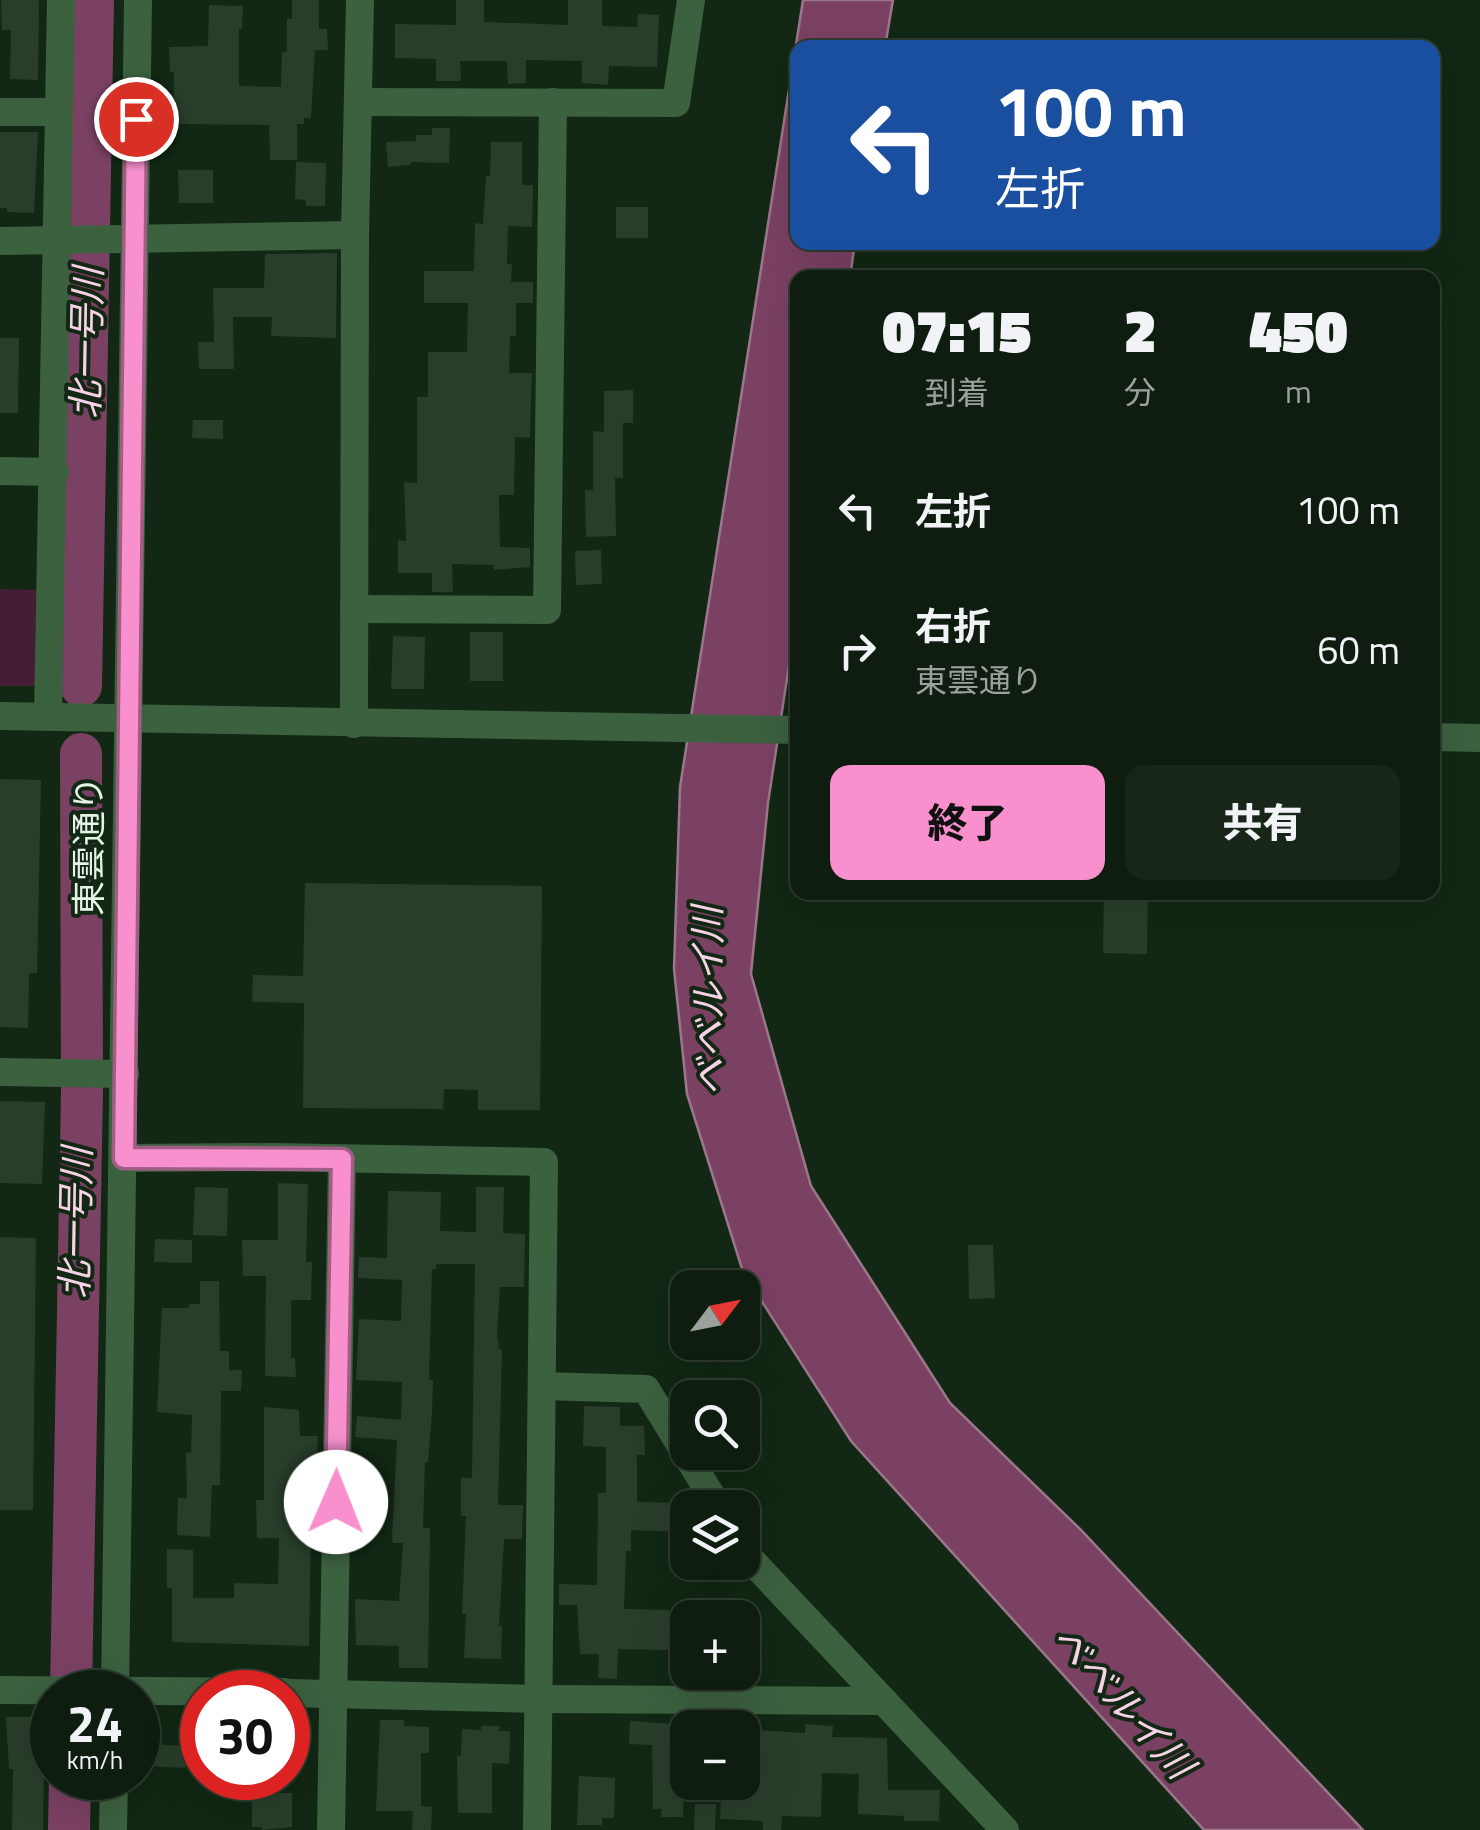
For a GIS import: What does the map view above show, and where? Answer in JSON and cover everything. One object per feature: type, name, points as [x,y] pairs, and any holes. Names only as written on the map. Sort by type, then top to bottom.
[{"type":"street","points":[[48,716],[55,472],[79,240],[61,0]]},
{"type":"street","name":"東雲通り","points":[[116,1670],[138,0]]},
{"type":"street","points":[[354,724],[355,235],[360,0]]},
{"type":"street","points":[[358,102],[676,103],[691,0]]},
{"type":"street","points":[[354,609],[547,610],[552,102]]},
{"type":"street","points":[[0,112],[51,112]]},
{"type":"street","points":[[0,241],[355,235]]},
{"type":"street","points":[[0,472],[55,472]]},
{"type":"street","points":[[0,716],[790,730]]},
{"type":"street","points":[[1440,737],[1480,738]]},
{"type":"street","points":[[0,1072],[125,1074]]},
{"type":"street","points":[[124,1158],[544,1162],[537,1830]]},
{"type":"street","points":[[332,1830],[342,1159]]},
{"type":"street","points":[[542,1386],[646,1389],[708,1490]]},
{"type":"street","points":[[760,1570],[1005,1830]]},
{"type":"street","points":[[0,1690],[30,1690]]},
{"type":"street","points":[[310,1692],[884,1701]]},
{"type":"street","points":[[113,1830],[114,1800]]},
{"type":"shaded area","points":[[0,589],[36,590],[35,686],[0,686]]},
{"type":"water","points":[[803,0],[893,0],[886,40],[797,40]]},
{"type":"water","name":"ベベルイ川","points":[[790,83],[790,250],[854,250],[851,270],[790,270],[790,659],[768,803],[751,974],[811,1186],[950,1403],[1080,1529],[1363,1830],[1204,1830],[851,1441],[760,1299],[760,1270],[742,1270],[687,1094],[674,969],[680,787]]},
{"type":"building","points":[[1,0],[39,0],[38,80],[10,79],[11,30],[2,30]]},
{"type":"building","points":[[292,0],[319,0],[319,29],[327,29],[328,50],[315,50],[311,118],[297,124],[297,160],[270,160],[269,125],[173,124],[174,72],[170,72],[169,47],[208,46],[209,5],[243,6],[239,86],[281,87],[282,52],[287,52],[287,19],[292,19]]},
{"type":"building","points":[[456,0],[484,0],[484,22],[568,25],[568,0],[602,0],[602,26],[637,27],[638,14],[659,15],[657,67],[609,66],[608,85],[582,83],[582,61],[526,60],[526,83],[508,84],[507,61],[460,61],[461,81],[436,81],[436,59],[395,58],[395,24],[456,25]]},
{"type":"building","points":[[432,128],[450,128],[449,163],[411,162],[388,167],[386,142],[416,141],[416,135],[432,135]]},
{"type":"building","points":[[0,132],[38,132],[34,213],[0,208]]},
{"type":"building","points":[[491,142],[522,142],[522,185],[533,185],[532,227],[508,226],[507,264],[512,264],[511,282],[533,282],[533,303],[516,303],[516,336],[510,336],[509,373],[532,373],[530,438],[515,437],[514,495],[499,495],[500,547],[530,548],[530,567],[494,570],[494,565],[452,564],[453,592],[432,592],[432,573],[398,573],[398,540],[406,541],[404,482],[417,483],[417,397],[428,397],[428,352],[467,352],[468,303],[424,303],[424,271],[474,271],[475,223],[483,224]]},
{"type":"building","points":[[296,162],[326,163],[325,206],[306,206],[305,200],[295,199]]},
{"type":"building","points":[[178,170],[213,170],[213,203],[179,203]]},
{"type":"building","points":[[616,207],[648,207],[648,238],[616,238]]},
{"type":"building","points":[[337,253],[336,338],[271,336],[272,317],[233,317],[234,369],[199,369],[198,342],[214,342],[213,288],[264,288],[265,254]]},
{"type":"building","points":[[0,338],[19,338],[18,413],[0,413]]},
{"type":"building","points":[[633,390],[633,423],[623,423],[623,478],[615,478],[616,536],[586,537],[585,490],[593,490],[593,431],[604,432],[604,391]]},
{"type":"building","points":[[193,420],[223,420],[223,439],[192,438]]},
{"type":"building","points":[[601,550],[602,584],[576,585],[575,551]]},
{"type":"building","points":[[470,632],[503,632],[503,681],[470,681]]},
{"type":"building","points":[[393,636],[425,637],[424,689],[391,689]]},
{"type":"building","points":[[0,779],[41,780],[37,973],[29,973],[28,1028],[0,1027]]},
{"type":"building","points":[[305,883],[542,886],[540,1110],[478,1110],[478,1090],[444,1089],[443,1109],[303,1108],[304,1003],[252,1002],[253,975],[303,976]]},
{"type":"building","points":[[1104,900],[1148,900],[1147,954],[1103,953]]},
{"type":"building","points":[[0,1101],[45,1102],[42,1184],[0,1183]]},
{"type":"building","points":[[278,1183],[308,1184],[306,1262],[312,1262],[311,1300],[291,1300],[291,1358],[295,1358],[296,1377],[265,1376],[266,1276],[243,1276],[242,1240],[278,1240]]},
{"type":"building","points":[[195,1187],[228,1188],[227,1236],[193,1235]]},
{"type":"building","points":[[476,1187],[504,1187],[503,1233],[525,1234],[524,1287],[500,1287],[497,1333],[502,1349],[498,1505],[523,1505],[522,1539],[504,1539],[501,1659],[464,1658],[466,1516],[461,1516],[461,1478],[472,1478],[475,1264],[436,1264],[436,1269],[432,1269],[432,1413],[425,1462],[423,1528],[430,1528],[428,1668],[399,1668],[399,1646],[356,1645],[355,1599],[399,1601],[403,1543],[393,1543],[392,1537],[397,1440],[355,1437],[357,1416],[401,1420],[402,1382],[356,1380],[359,1319],[401,1321],[402,1280],[358,1278],[359,1257],[387,1258],[388,1191],[441,1192],[440,1231],[476,1232]]},
{"type":"building","points":[[0,1237],[36,1238],[33,1510],[0,1510]]},
{"type":"building","points":[[155,1239],[192,1240],[192,1263],[154,1262]]},
{"type":"building","points":[[968,1245],[993,1245],[995,1298],[969,1299]]},
{"type":"building","points":[[200,1281],[219,1281],[220,1351],[229,1351],[229,1370],[242,1370],[241,1391],[221,1391],[220,1485],[212,1485],[210,1537],[177,1535],[178,1498],[187,1498],[186,1452],[191,1453],[192,1415],[157,1412],[162,1308],[200,1304]]},
{"type":"building","points":[[584,1406],[620,1407],[620,1426],[644,1426],[645,1455],[637,1455],[637,1502],[670,1503],[670,1531],[631,1530],[631,1551],[626,1551],[624,1609],[669,1610],[669,1650],[618,1649],[617,1679],[598,1678],[599,1654],[580,1654],[577,1605],[559,1605],[559,1584],[597,1585],[598,1493],[606,1493],[606,1447],[583,1446]]},
{"type":"building","points":[[264,1407],[299,1410],[300,1436],[318,1436],[315,1500],[319,1500],[319,1521],[311,1521],[309,1646],[172,1642],[167,1549],[193,1550],[193,1598],[234,1598],[234,1583],[278,1584],[279,1538],[257,1538],[256,1500],[264,1500]]},
{"type":"building","points":[[6,1717],[30,1717],[30,1800],[43,1800],[43,1830],[12,1830],[13,1769],[9,1769]]},
{"type":"building","points":[[380,1720],[404,1720],[404,1726],[429,1727],[429,1753],[421,1753],[421,1806],[432,1807],[431,1830],[412,1830],[413,1811],[376,1811]]},
{"type":"building","points":[[630,1721],[670,1724],[670,1800],[684,1800],[683,1817],[661,1817],[662,1809],[653,1809],[652,1745],[629,1744]]},
{"type":"building","points":[[805,1724],[833,1726],[832,1737],[887,1738],[888,1790],[940,1790],[939,1821],[904,1821],[904,1816],[858,1814],[859,1774],[822,1773],[821,1817],[782,1816],[781,1830],[763,1830],[763,1821],[720,1819],[721,1800],[760,1800],[760,1730],[805,1733]]},
{"type":"building","points":[[481,1726],[500,1726],[499,1731],[510,1731],[509,1764],[492,1763],[492,1813],[458,1813],[457,1756],[461,1756],[462,1729],[481,1730]]},
{"type":"building","points":[[160,1745],[180,1746],[180,1768],[160,1767]]},
{"type":"building","points":[[579,1776],[615,1778],[614,1818],[602,1818],[602,1825],[577,1825]]},
{"type":"building","points":[[252,1800],[292,1800],[292,1827],[252,1827]]},
{"type":"building","points":[[695,1804],[716,1804],[715,1830],[694,1830]]},
{"type":"waterway","name":"北一号川","points":[[81,686],[93,0]]},
{"type":"waterway","name":"北一号川","points":[[71,1670],[82,1091],[81,754]]},
{"type":"waterway","name":"北一号川","points":[[69,1830],[70,1800]]},
{"type":"route","points":[[136,119],[124,1158],[342,1159],[336,1502]]}]
